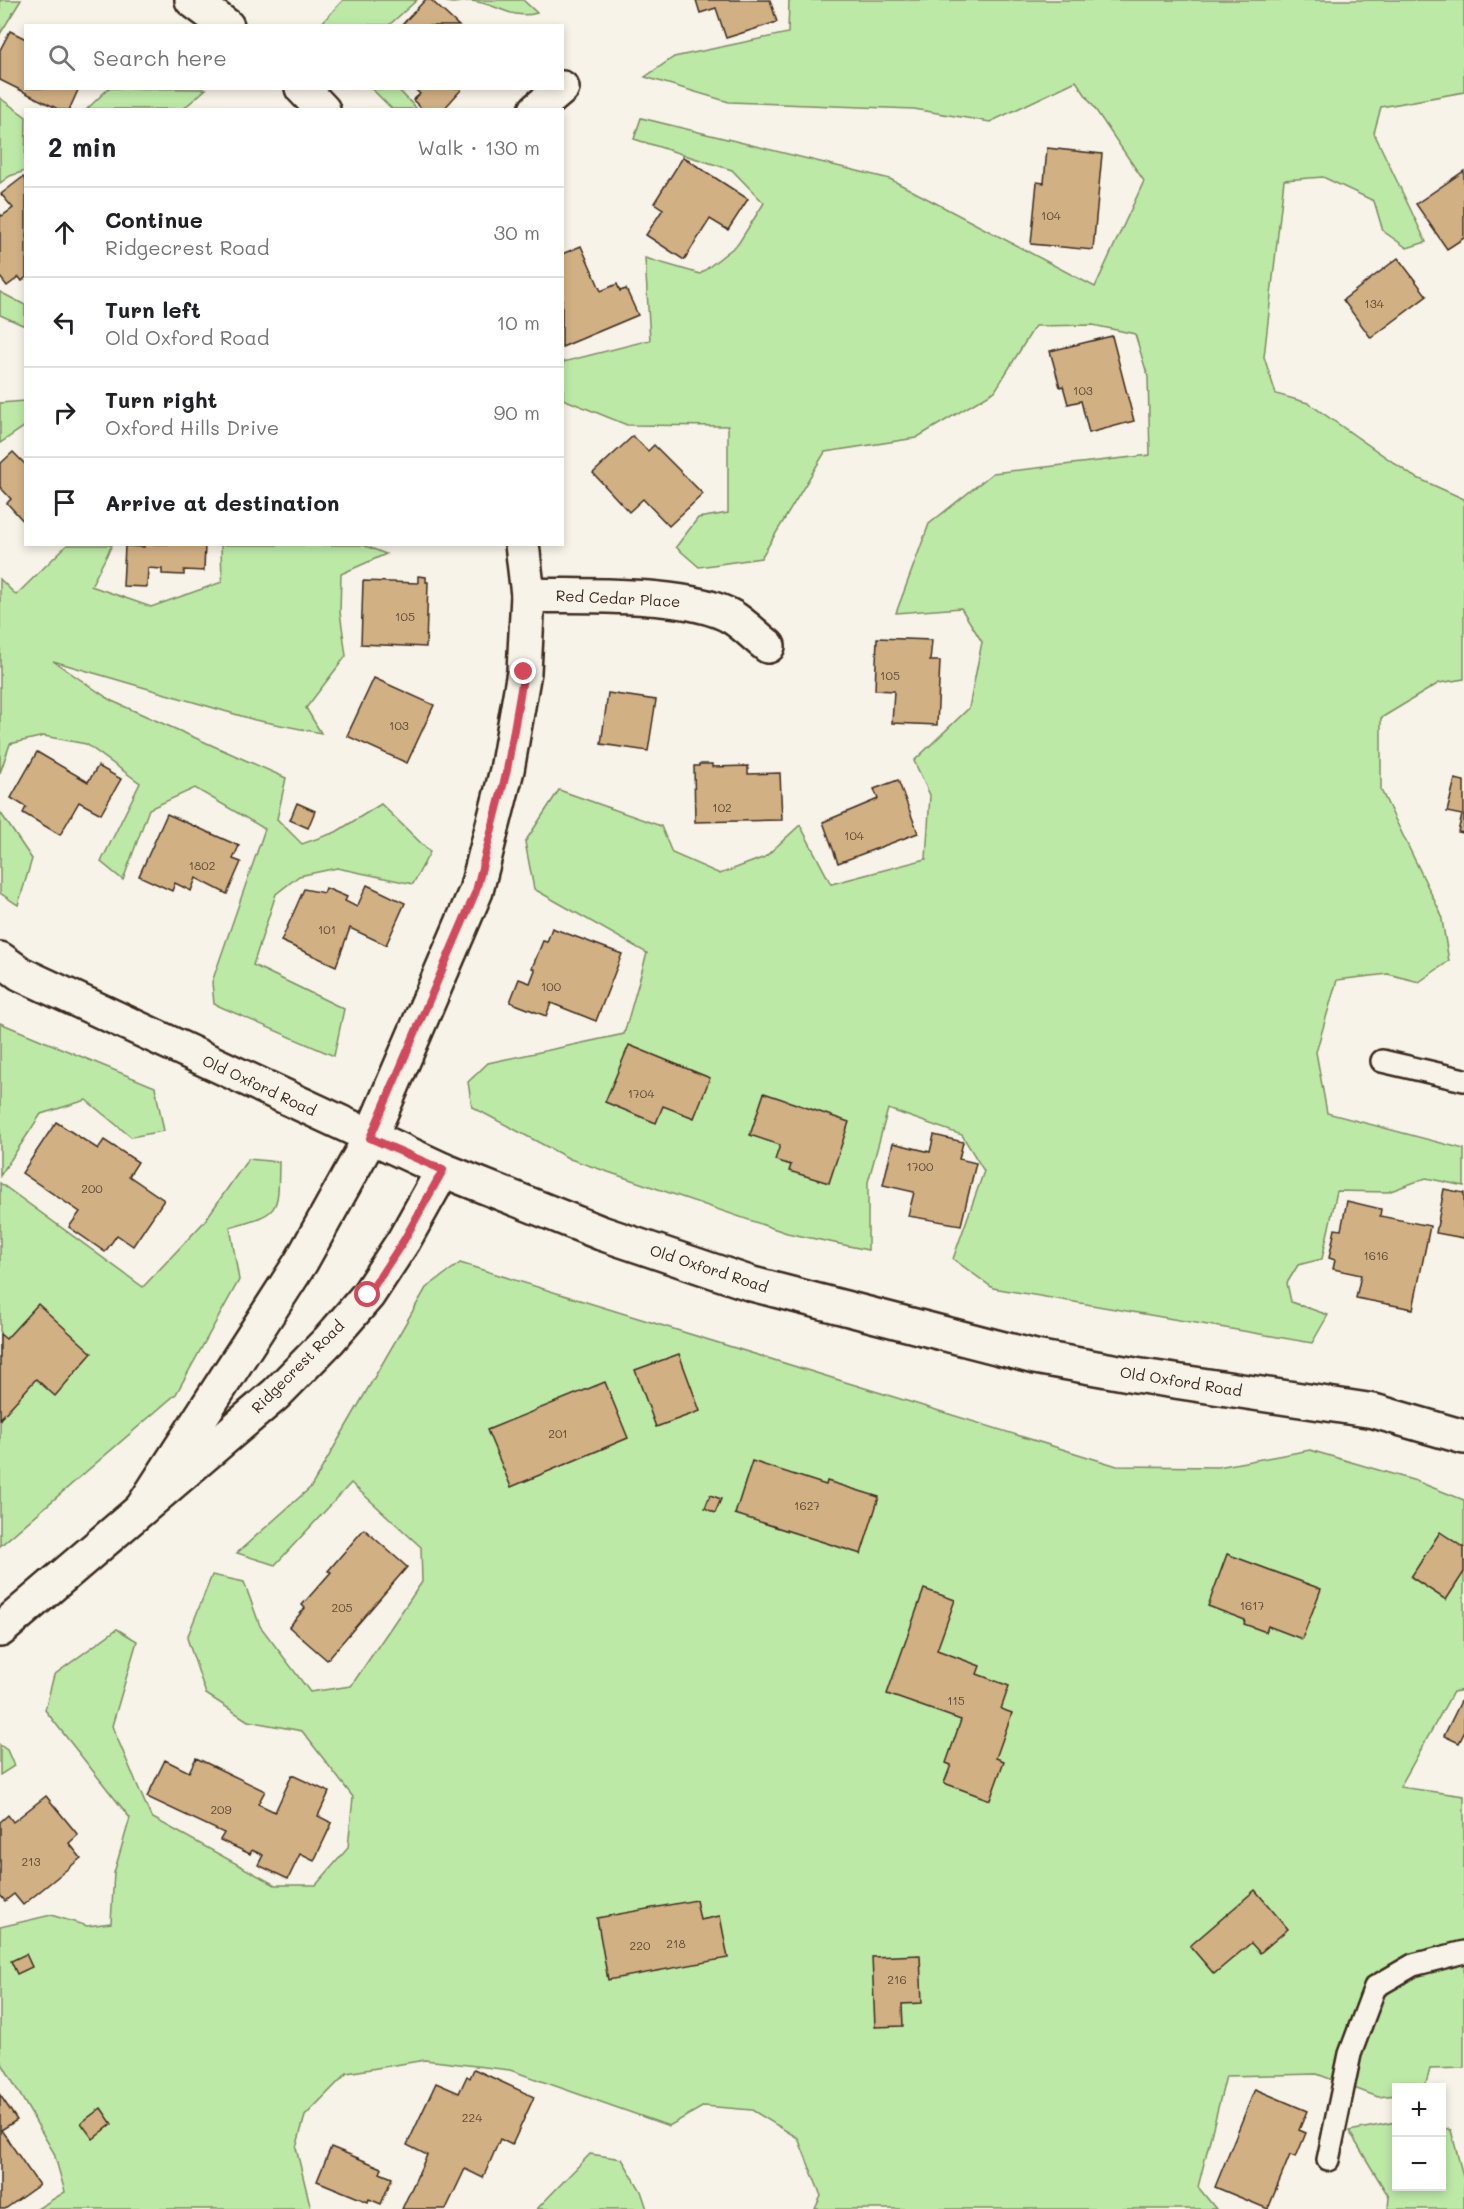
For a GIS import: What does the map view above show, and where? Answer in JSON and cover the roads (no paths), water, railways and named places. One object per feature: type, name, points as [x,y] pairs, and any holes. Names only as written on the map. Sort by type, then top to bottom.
[{"type":"street","points":[[192,0],[224,24]]},
{"type":"street","points":[[304,90],[321,108]]},
{"type":"street","points":[[538,108],[561,90]]},
{"type":"street","name":"Ridgecrest Road","points":[[142,1508],[301,1262],[370,1138],[476,891],[507,770],[524,672],[528,595],[522,546]]},
{"type":"street","name":"Red Cedar Place","points":[[528,595],[679,600],[708,606],[733,618],[768,646]]},
{"type":"street","name":"Old Oxford Road","points":[[0,959],[21,974],[443,1170],[612,1237],[752,1284],[1035,1357],[1135,1375],[1374,1411],[1464,1437]]},
{"type":"street","name":"Ridgecrest Road","points":[[0,1630],[276,1394],[329,1340],[368,1295],[404,1240],[443,1170]]},
{"type":"lane","points":[[1382,1061],[1464,1080]]},
{"type":"lane","points":[[1328,2160],[1350,2054],[1375,1987],[1413,1965],[1464,1952]]}]
